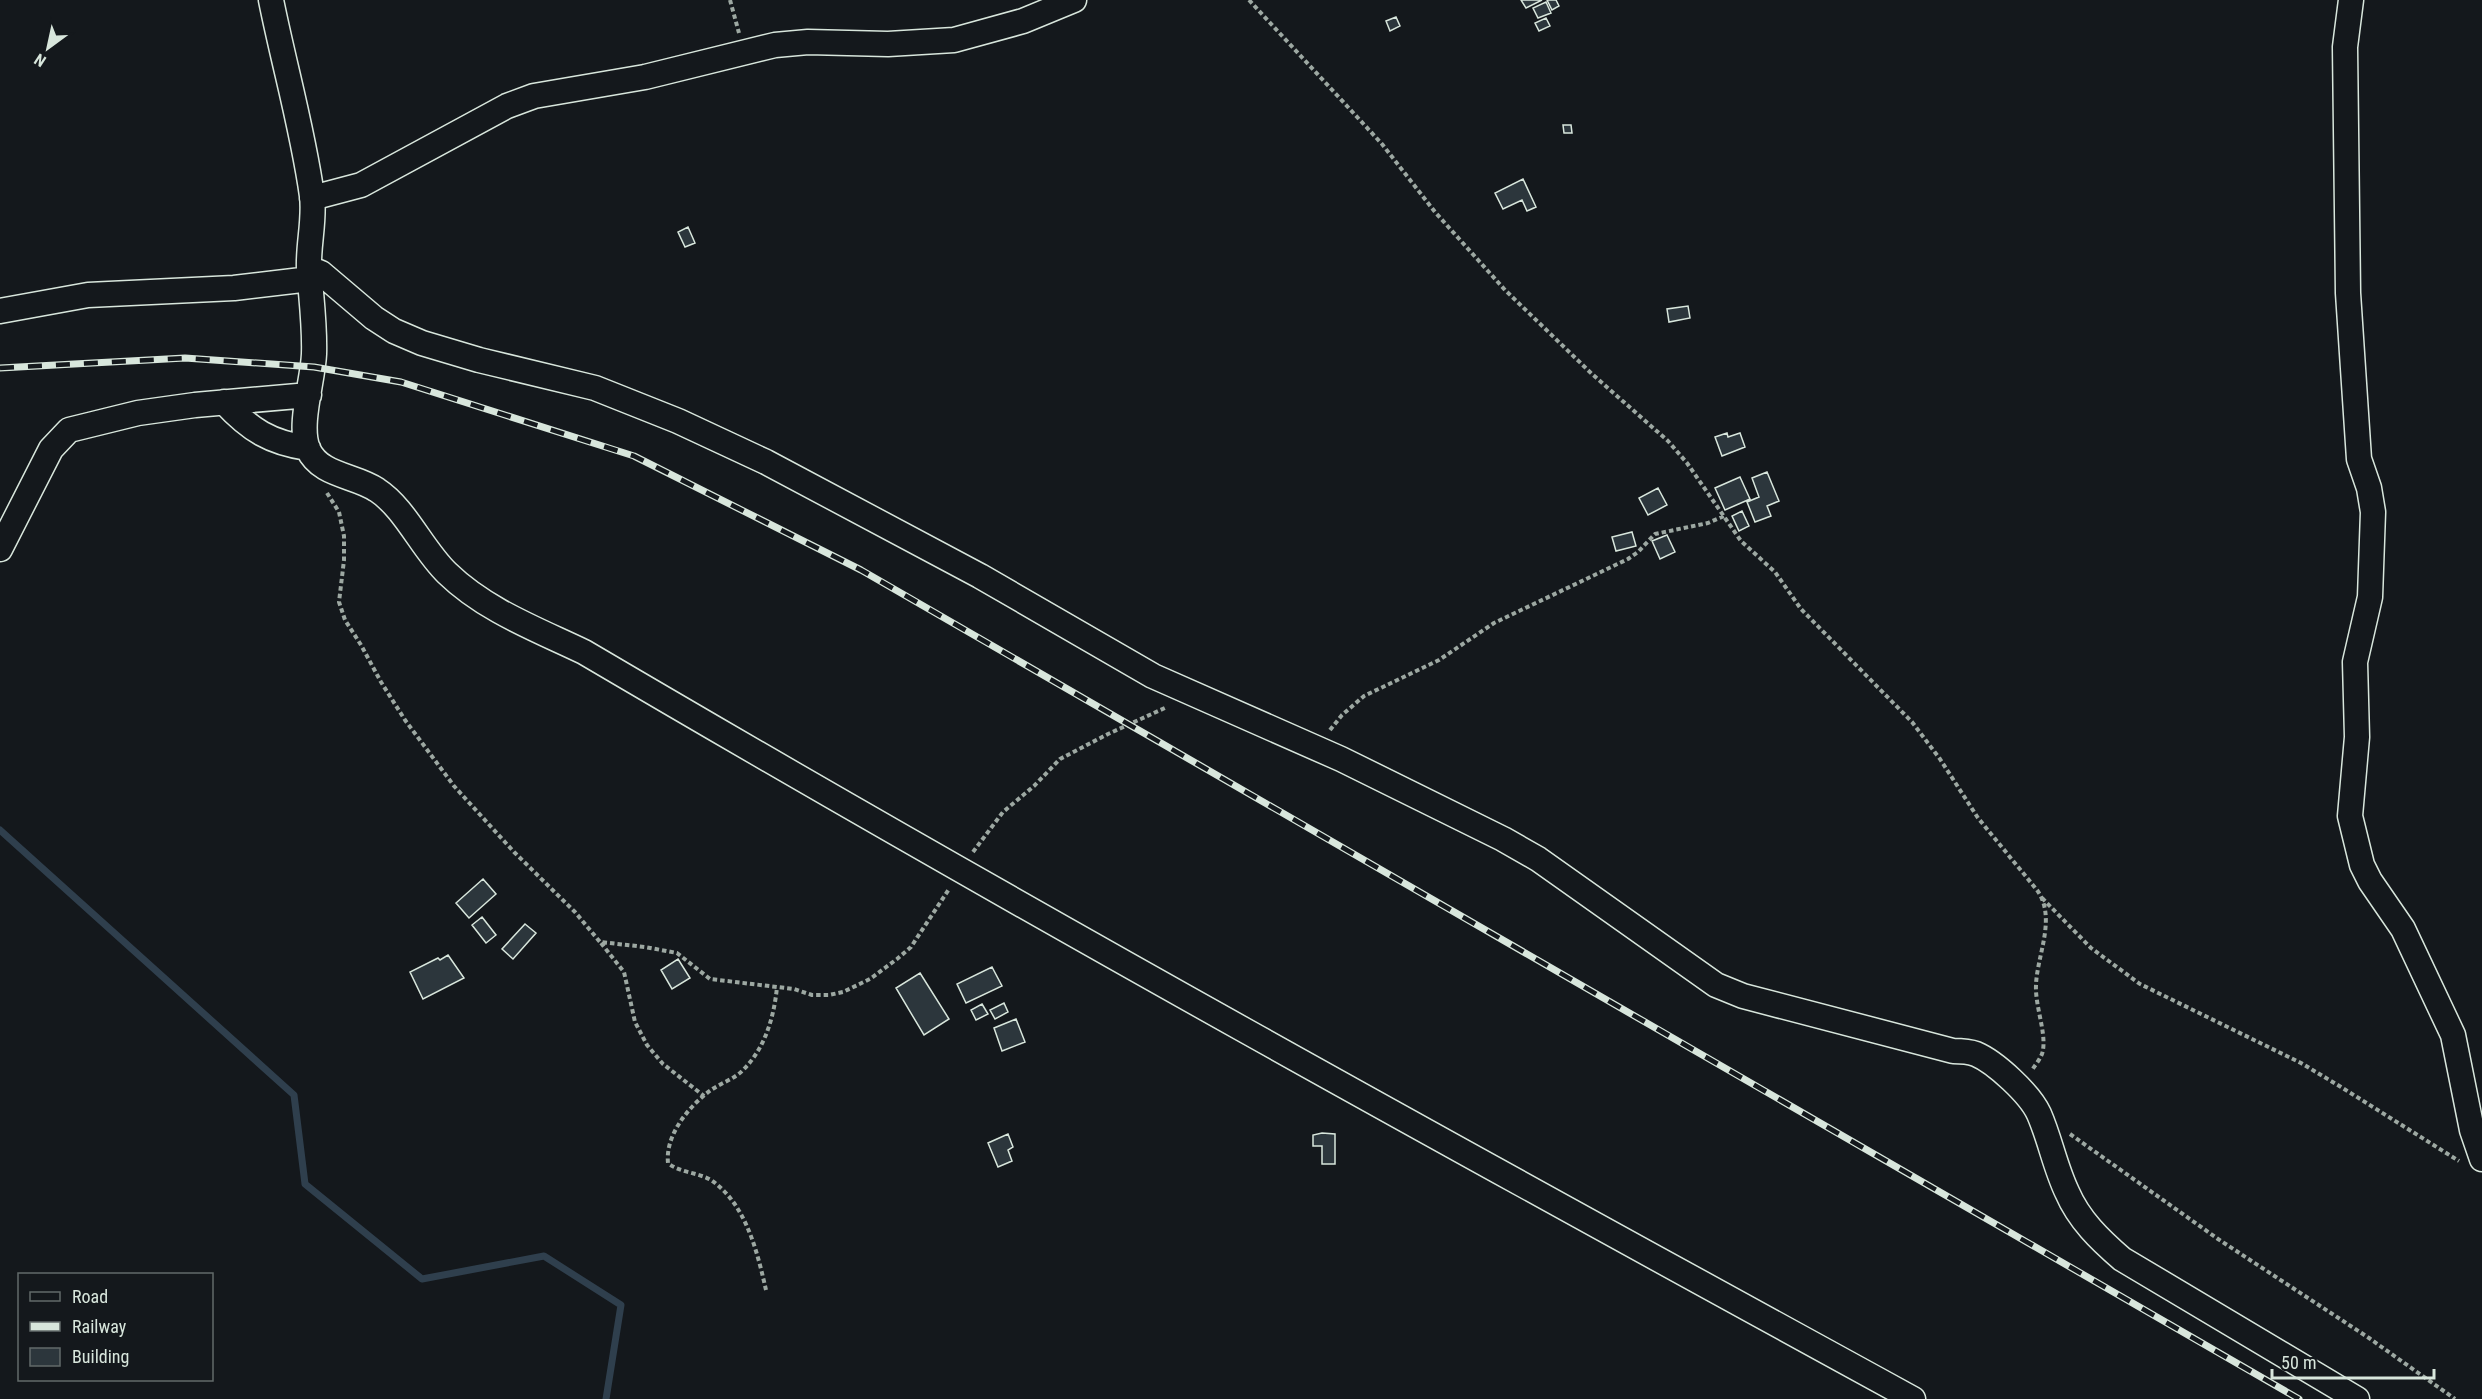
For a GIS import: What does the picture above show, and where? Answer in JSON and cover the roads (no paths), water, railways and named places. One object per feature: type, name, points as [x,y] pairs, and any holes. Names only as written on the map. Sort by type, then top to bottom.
[{"type":"street","points":[[271,0],[312,198],[310,273],[314,367],[305,434],[308,448],[315,460],[326,469],[377,490],[390,501],[445,571],[475,597],[520,622],[584,652],[961,871],[1404,1121],[1913,1399]]},
{"type":"street","points":[[312,198],[361,185],[507,106],[534,96],[645,77],[743,51],[808,42],[888,44],[954,40],[1023,21],[1074,0]]},
{"type":"street","points":[[2351,0],[2345,58],[2348,293],[2359,459],[2369,488],[2373,512],[2370,597],[2355,662],[2357,737],[2350,816],[2362,865],[2403,929],[2452,1035],[2472,1130],[2473,1162]]},
{"type":"street","points":[[0,311],[88,295],[234,288],[310,273],[321,273],[374,318],[394,331],[422,343],[478,360],[595,388],[678,421],[766,462],[981,576],[1115,656],[1320,750],[1503,839],[1538,859],[1716,985],[1743,996],[1953,1051],[1977,1054],[1990,1062],[2019,1088],[2038,1111],[2067,1194],[2091,1232],[2122,1259],[2357,1399]]},
{"type":"street","points":[[0,549],[51,449],[69,430],[138,413],[224,402],[309,395]]},
{"type":"street","points":[[224,402],[238,418],[262,434],[283,445],[308,448]]},
{"type":"waterway","points":[[0,830],[294,1095],[305,1184],[422,1279],[544,1256],[621,1305],[606,1399]]},
{"type":"railway","points":[[0,368],[185,358],[314,367],[401,382],[634,456],[861,570],[2299,1399]]}]
